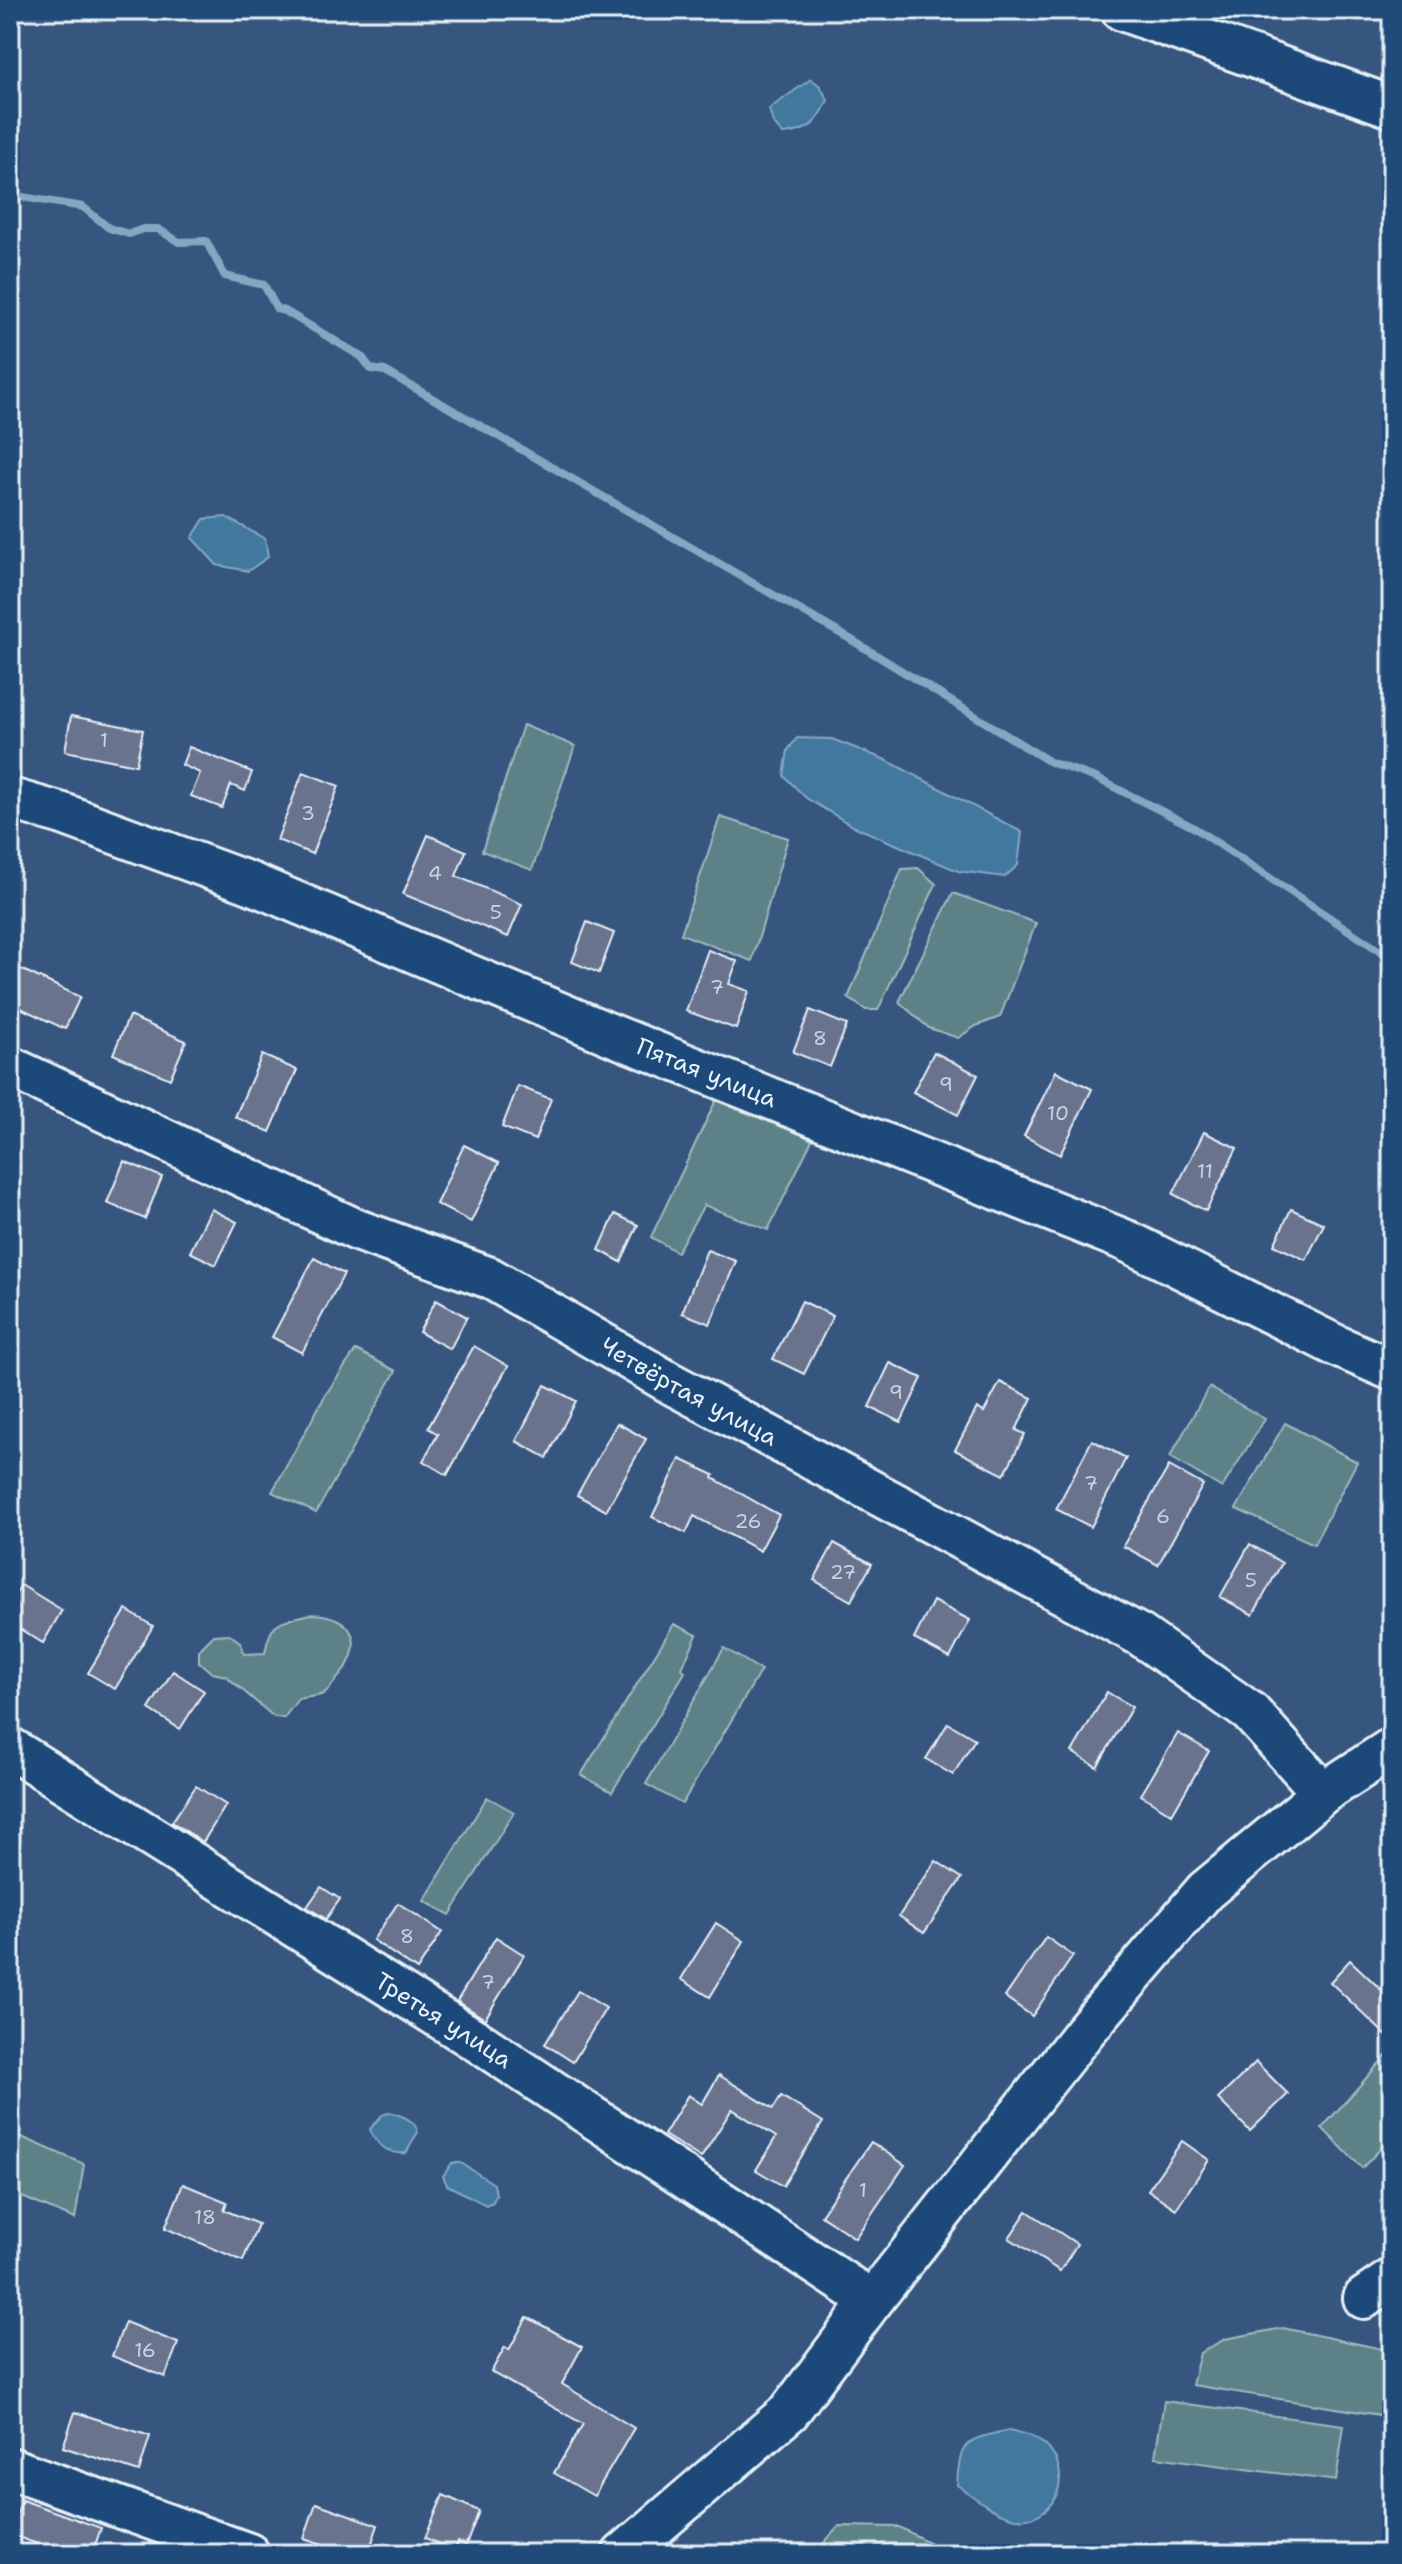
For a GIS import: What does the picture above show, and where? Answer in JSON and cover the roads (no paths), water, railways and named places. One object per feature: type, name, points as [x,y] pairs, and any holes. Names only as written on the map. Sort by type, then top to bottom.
[{"type":"street","points":[[1122,10],[1392,107]]},
{"type":"street","name":"Пятая улица","points":[[11,799],[63,814],[250,883],[612,1035],[1127,1241],[1335,1345],[1392,1370]]},
{"type":"street","name":"Четвёртая улица","points":[[10,1067],[357,1230],[490,1278],[672,1384],[1140,1635],[1250,1712],[1323,1793]]},
{"type":"street","name":"Третья улица","points":[[10,1748],[480,2043],[872,2301]]},
{"type":"street","points":[[623,2554],[789,2412],[872,2301],[1085,2031],[1205,1891],[1323,1793],[1392,1748]]},
{"type":"street","points":[[10,2468],[249,2554]]},
{"type":"water","points":[[811,79],[820,86],[828,100],[824,108],[812,125],[783,134],[773,123],[769,109]]},
{"type":"water","points":[[226,517],[265,539],[268,557],[248,571],[217,565],[192,538],[204,519]]},
{"type":"water","points":[[797,738],[832,739],[886,760],[1022,832],[1018,865],[1005,877],[958,871],[853,826],[806,798],[784,776],[788,750]]},
{"type":"water","points":[[390,2112],[410,2121],[418,2132],[406,2153],[384,2148],[375,2140],[370,2129],[382,2115]]},
{"type":"water","points":[[452,2163],[461,2163],[494,2184],[496,2195],[493,2202],[486,2205],[447,2185],[443,2176]]},
{"type":"water","points":[[1009,2430],[1038,2440],[1052,2453],[1058,2464],[1059,2487],[1055,2498],[1040,2514],[1029,2518],[1000,2513],[957,2485],[960,2458],[968,2444],[983,2436]]},
{"type":"waterway","points":[[10,195],[83,207],[109,228],[129,234],[143,229],[158,229],[179,242],[206,241],[225,276],[264,285],[277,309],[362,357],[371,369],[385,371],[850,639],[1050,762],[1096,778],[1193,827],[1392,959]]}]
